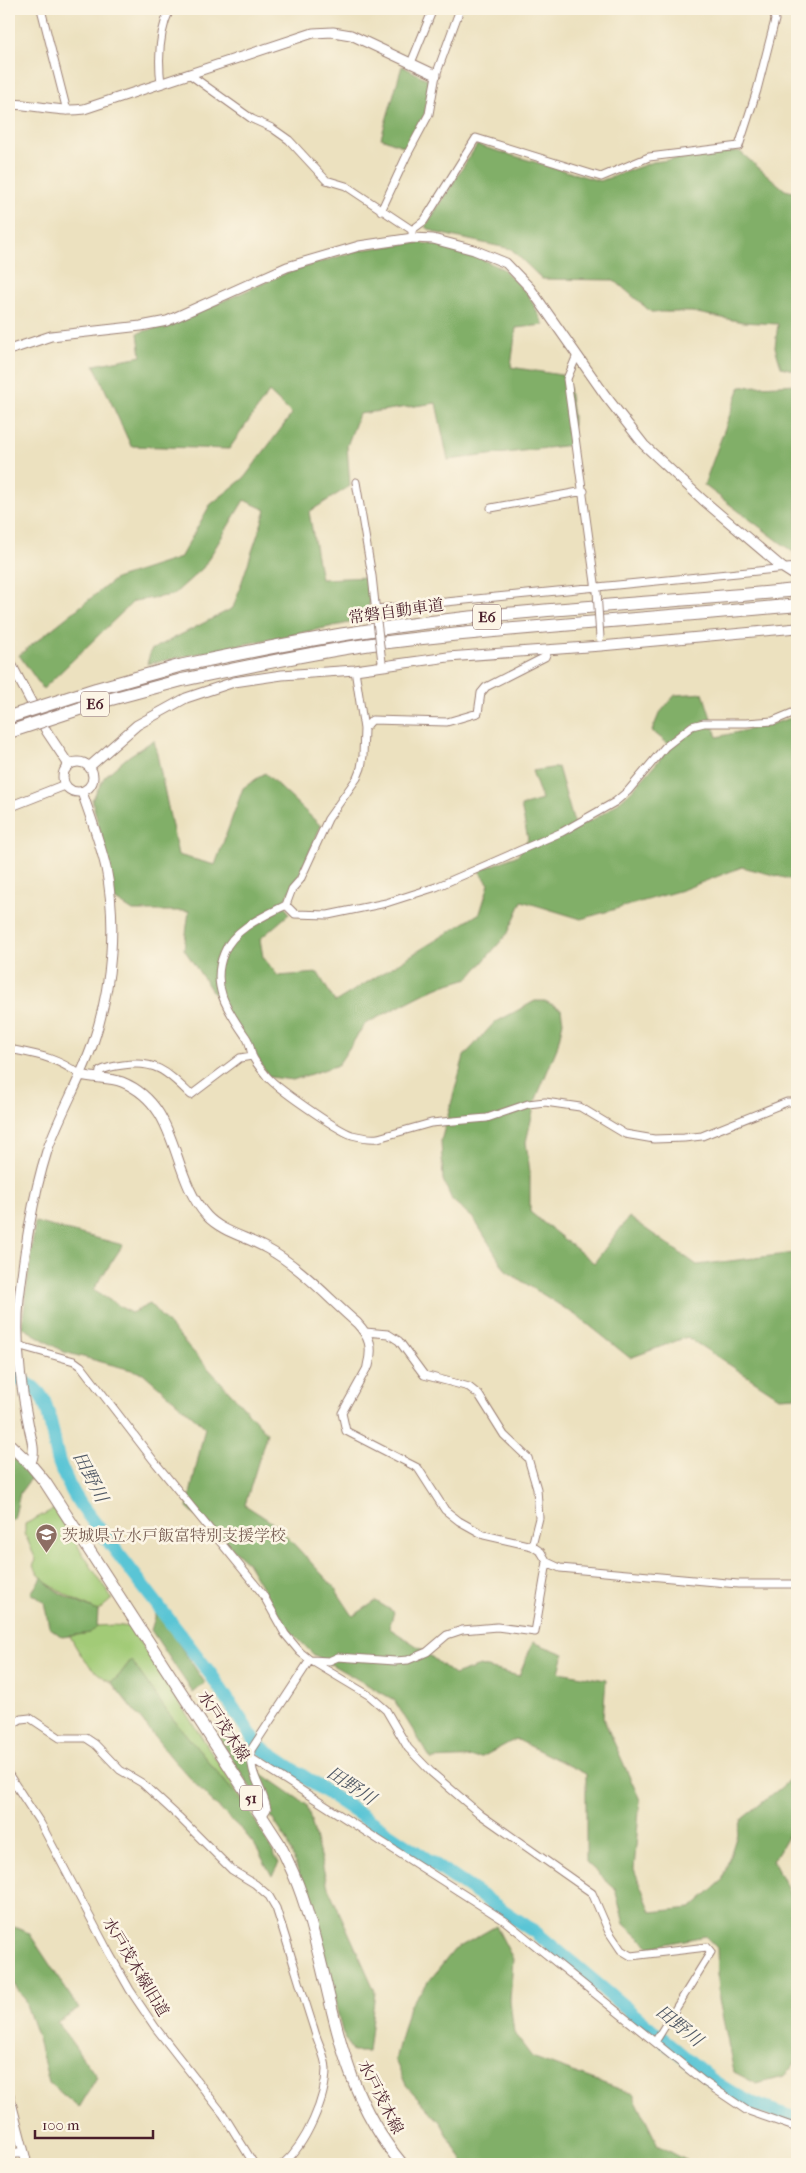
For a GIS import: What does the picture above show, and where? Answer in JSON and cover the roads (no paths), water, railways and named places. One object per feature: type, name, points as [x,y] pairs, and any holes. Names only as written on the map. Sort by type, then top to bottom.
[{"type":"highway","name":"常磐自動車道","points":[[9,717],[96,689],[179,666],[355,633],[444,621],[797,590]]},
{"type":"highway","name":"常磐自動車道","points":[[9,732],[100,702],[182,680],[269,662],[389,642],[548,626],[797,605]]},
{"type":"main road","name":"水戸茂木線","points":[[9,1444],[45,1482],[280,1844],[302,1895],[336,2033],[348,2069],[368,2114],[381,2136],[402,2164]]},
{"type":"street","points":[[41,9],[67,111]]},
{"type":"street","points":[[161,84],[158,62],[164,21],[170,9]]},
{"type":"street","points":[[411,63],[433,9]]},
{"type":"street","points":[[381,211],[428,114],[436,76],[460,9]]},
{"type":"street","points":[[9,350],[51,336],[141,326],[167,321],[287,267],[359,246],[412,234],[424,221],[476,138],[601,177],[649,157],[739,146],[757,90],[775,20],[773,9]]},
{"type":"street","points":[[9,104],[29,104],[67,111],[97,106],[303,35],[320,32],[350,35],[436,76]]},
{"type":"street","points":[[189,74],[252,119],[272,128],[290,140],[326,180],[346,186],[412,234],[474,250],[506,263],[530,288],[644,445],[703,500],[783,568],[797,577]]},
{"type":"street","points":[[577,355],[567,379],[584,491],[596,588],[600,642]]},
{"type":"street","points":[[356,482],[372,576],[382,664]]},
{"type":"street","points":[[491,508],[584,491]]},
{"type":"street","points":[[376,611],[797,567]]},
{"type":"street","points":[[89,767],[137,725],[186,698],[234,682],[282,675],[355,670],[382,664],[448,657],[548,650],[600,642],[797,628]]},
{"type":"street","points":[[364,729],[372,720],[447,722],[478,713],[481,693],[486,687],[545,657],[548,650]]},
{"type":"street","points":[[9,660],[47,732],[69,765]]},
{"type":"street","points":[[355,670],[364,729],[363,756],[357,778],[328,819],[300,880],[292,890],[286,906],[242,930],[232,939],[224,951],[220,966],[219,984],[228,1011],[247,1039],[252,1056],[273,1084],[344,1132],[369,1138],[378,1138],[431,1123],[487,1118],[528,1104],[545,1102],[580,1107],[624,1134],[654,1139],[684,1138],[702,1136],[787,1102],[797,1102]]},
{"type":"street","points":[[286,906],[296,914],[328,915],[386,904],[427,890],[562,832],[615,802],[628,791],[665,747],[692,726],[704,723],[773,721],[797,711]]},
{"type":"street","points":[[81,763],[89,767],[93,775],[92,784],[82,792],[74,792],[65,785],[64,772],[69,765],[81,763]]},
{"type":"street","points":[[9,807],[65,785]]},
{"type":"street","points":[[30,1464],[34,1456],[33,1444],[19,1374],[17,1345],[19,1301],[29,1222],[48,1151],[95,1038],[104,1002],[110,958],[111,910],[106,867],[82,792]]},
{"type":"street","points":[[9,1049],[49,1056],[81,1075],[123,1082],[141,1092],[157,1108],[164,1120],[192,1194],[207,1217],[224,1228],[267,1248],[284,1260],[357,1322],[365,1332],[371,1346],[368,1366],[342,1413],[346,1431],[418,1468],[445,1510],[459,1521],[484,1535],[532,1546],[540,1552],[547,1562],[560,1568],[738,1584],[797,1584]]},
{"type":"street","points":[[99,1078],[100,1071],[106,1068],[135,1064],[151,1065],[163,1069],[191,1095],[229,1065],[240,1058],[252,1056]]},
{"type":"street","points":[[365,1332],[388,1334],[399,1341],[424,1375],[470,1387],[479,1394],[504,1435],[528,1458],[533,1471],[539,1518],[532,1546]]},
{"type":"street","points":[[17,1345],[74,1361],[81,1366],[154,1461],[262,1594],[285,1634],[300,1652],[370,1696],[386,1710],[408,1748],[431,1772],[481,1815],[592,1892],[609,1932],[621,1950],[631,1956],[707,1947],[711,1952],[656,2041]]},
{"type":"street","points":[[310,1660],[329,1661],[338,1657],[395,1661],[408,1660],[426,1652],[447,1635],[462,1630],[497,1627],[535,1632],[547,1562]]},
{"type":"street","points":[[262,1815],[267,1809],[264,1794],[255,1780],[251,1754],[310,1660]]},
{"type":"street","points":[[9,1726],[20,1719],[30,1718],[60,1738],[86,1738],[95,1744],[120,1770],[148,1788],[232,1870],[256,1884],[269,1896],[276,1908],[326,2067],[323,2095],[320,2104],[301,2142],[291,2157],[283,2164]]},
{"type":"street","points":[[251,1754],[505,1920],[703,2081],[746,2110],[797,2128]]},
{"type":"street","name":"水戸茂木線旧道","points":[[9,1774],[41,1824],[130,1990],[155,2027],[218,2107],[254,2164]]},
{"type":"street","points":[[9,2096],[27,2164]]},
{"type":"street","points":[[9,2154],[24,2152]]},
{"type":"waterway","name":"田野川","points":[[9,1369],[13,1374],[35,1389],[43,1399],[59,1462],[68,1484],[80,1504],[212,1676],[258,1746],[535,1932],[713,2081],[754,2104],[797,2119]]},
{"type":"place","name":"茨城県立水戸飯富特別支援学校","points":[[46,1554]]}]
